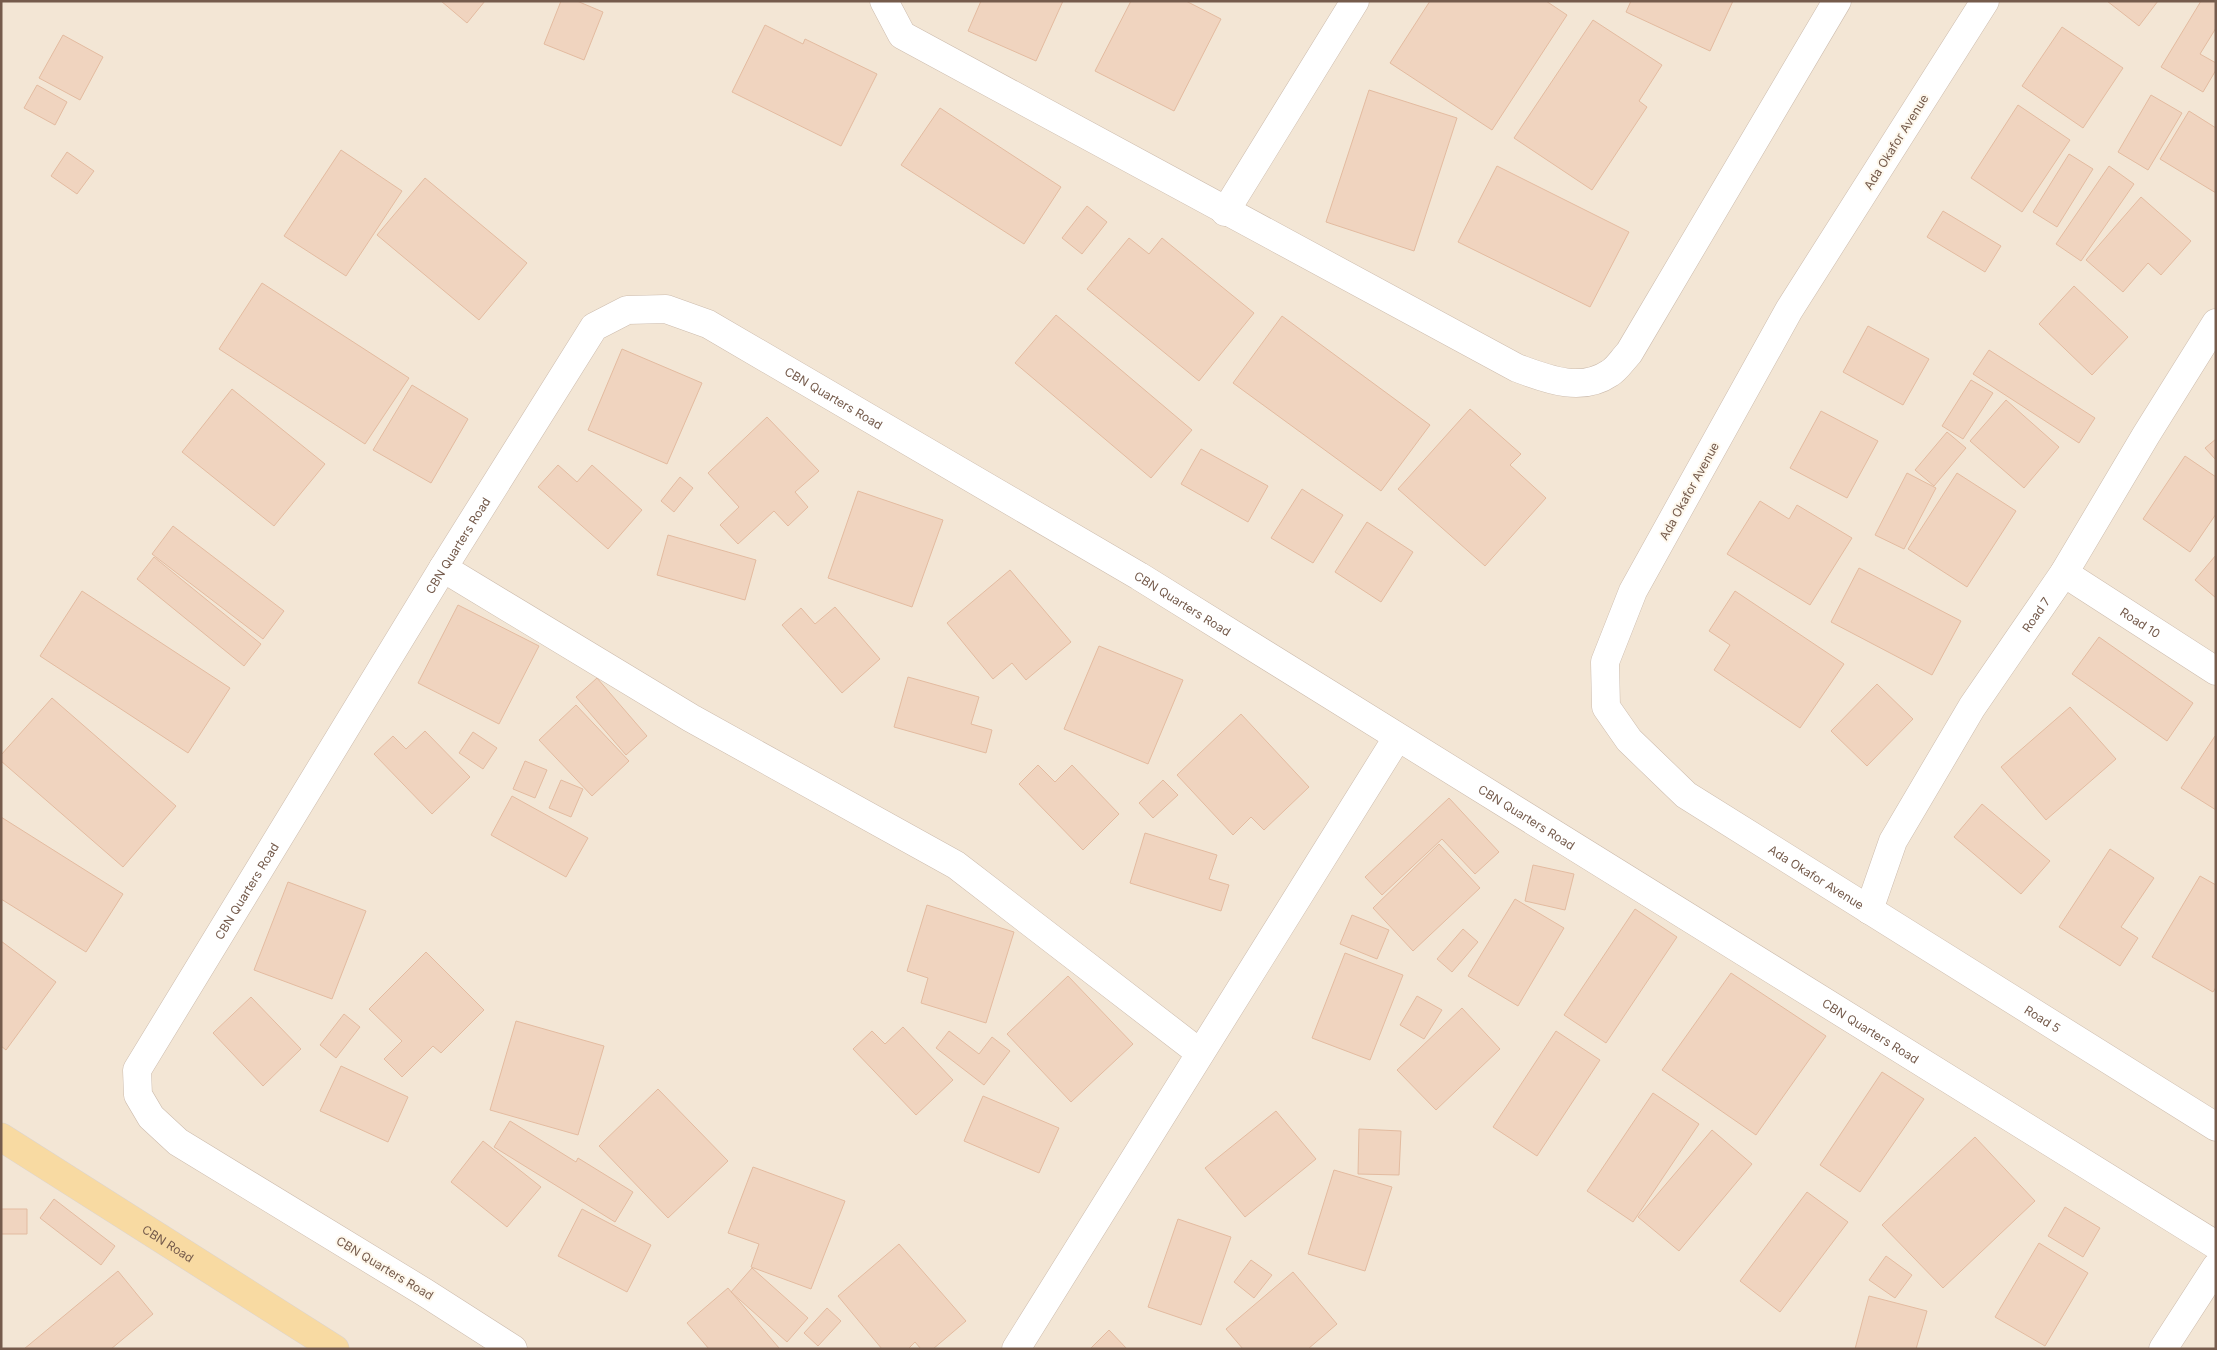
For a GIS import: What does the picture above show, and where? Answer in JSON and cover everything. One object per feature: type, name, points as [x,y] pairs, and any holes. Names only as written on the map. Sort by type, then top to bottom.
[{"type":"main road","name":"CBN Road","points":[[1,1137],[336,1349]]},
{"type":"street","points":[[884,1],[902,35],[1226,212],[1516,368],[1556,382],[1590,383],[1612,373],[1629,353],[1711,218],[1837,1]]},
{"type":"street","points":[[1226,212],[1355,1]]},
{"type":"street","name":"Ada Okafor Avenue","points":[[1869,910],[1686,795],[1629,740],[1606,707],[1605,662],[1633,591],[1789,310],[1985,1]]},
{"type":"street","name":"CBN Quarters Road","points":[[513,1349],[424,1292],[178,1142],[151,1117],[138,1095],[137,1070],[443,568],[594,326],[627,310],[666,308],[708,324],[1139,576],[2216,1245]]},
{"type":"street","name":"Road 7","points":[[1869,910],[1893,841],[1972,707],[2064,573],[2146,434],[2216,323]]},
{"type":"street","points":[[443,568],[690,718],[956,865],[1200,1053]]},
{"type":"street","name":"Road 10","points":[[2064,573],[2216,672]]},
{"type":"street","points":[[1016,1349],[1397,738]]},
{"type":"street","name":"Road 5","points":[[1869,910],[2216,1127]]},
{"type":"street","points":[[2163,1349],[2216,1267]]},
{"type":"shaded area","points":[[1,1],[2216,1],[2216,1349],[1,1349]]},
{"type":"building","points":[[441,1],[485,1],[467,23]]},
{"type":"building","points":[[561,1],[577,1],[603,12],[584,60],[544,44]]},
{"type":"building","points":[[981,1],[1063,1],[1036,61],[968,31]]},
{"type":"building","points":[[1131,1],[1186,1],[1221,19],[1174,111],[1095,71]]},
{"type":"building","points":[[1430,1],[1546,1],[1567,15],[1492,130],[1390,63]]},
{"type":"building","points":[[1631,1],[1733,1],[1710,51],[1626,12]]},
{"type":"building","points":[[2107,1],[2158,1],[2139,26]]},
{"type":"building","points":[[2201,1],[2216,1],[2216,28],[2200,54],[2216,63],[2216,70],[2203,92],[2161,67]]},
{"type":"building","points":[[1593,20],[1662,65],[1639,101],[1647,107],[1592,190],[1514,138]]},
{"type":"building","points":[[765,25],[803,44],[805,39],[877,74],[841,146],[732,92]]},
{"type":"building","points":[[2062,27],[2123,68],[2083,128],[2022,86]]},
{"type":"building","points":[[63,35],[103,57],[80,100],[39,78]]},
{"type":"building","points":[[37,85],[67,102],[55,125],[24,108]]},
{"type":"building","points":[[1369,90],[1457,118],[1414,251],[1326,222]]},
{"type":"building","points":[[2151,95],[2182,113],[2148,170],[2118,152]]},
{"type":"building","points":[[2018,105],[2070,140],[2022,212],[1971,178]]},
{"type":"building","points":[[940,108],[1061,187],[1024,244],[901,165]]},
{"type":"building","points":[[2189,111],[2216,128],[2216,193],[2160,159]]},
{"type":"building","points":[[341,150],[402,191],[346,276],[284,236]]},
{"type":"building","points":[[67,152],[94,171],[77,194],[51,176]]},
{"type":"building","points":[[2069,154],[2093,169],[2057,227],[2033,212]]},
{"type":"building","points":[[1497,166],[1629,232],[1590,307],[1458,242]]},
{"type":"building","points":[[2109,166],[2134,184],[2081,261],[2056,244]]},
{"type":"building","points":[[425,178],[527,263],[479,320],[377,235]]},
{"type":"building","points":[[2141,197],[2191,241],[2161,275],[2148,263],[2123,292],[2086,260]]},
{"type":"building","points":[[1087,206],[1107,222],[1082,254],[1062,238]]},
{"type":"building","points":[[1943,211],[2001,246],[1985,272],[1927,237]]},
{"type":"building","points":[[1129,238],[1149,254],[1162,238],[1254,313],[1199,381],[1087,289]]},
{"type":"building","points":[[262,283],[409,378],[365,444],[219,349]]},
{"type":"building","points":[[2074,286],[2128,337],[2092,375],[2039,324]]},
{"type":"building","points":[[1056,315],[1192,430],[1151,478],[1015,363]]},
{"type":"building","points":[[1282,316],[1430,425],[1381,491],[1233,383]]},
{"type":"building","points":[[1868,326],[1929,359],[1903,405],[1843,372]]},
{"type":"building","points":[[622,349],[702,383],[667,464],[588,430]]},
{"type":"building","points":[[1989,350],[2095,418],[2079,443],[1973,374]]},
{"type":"building","points":[[1971,380],[1993,393],[1963,439],[1942,426]]},
{"type":"building","points":[[412,385],[468,419],[431,483],[373,450]]},
{"type":"building","points":[[232,389],[325,464],[274,526],[182,452]]},
{"type":"building","points":[[2006,400],[2059,447],[2024,488],[1970,441]]},
{"type":"building","points":[[1470,409],[1521,454],[1510,465],[1546,498],[1485,566],[1398,489]]},
{"type":"building","points":[[1821,411],[1878,441],[1847,498],[1790,468]]},
{"type":"building","points":[[767,417],[819,471],[795,492],[808,507],[788,526],[774,511],[738,544],[720,525],[739,507],[708,473]]},
{"type":"building","points":[[1947,432],[1966,448],[1934,486],[1915,470]]},
{"type":"building","points":[[2216,439],[2216,460],[2205,448]]},
{"type":"building","points":[[1201,449],[1268,486],[1248,522],[1181,484]]},
{"type":"building","points":[[2185,456],[2216,477],[2216,514],[2190,552],[2143,519]]},
{"type":"building","points":[[558,465],[577,482],[592,465],[642,510],[608,549],[538,487]]},
{"type":"building","points":[[1907,473],[1936,488],[1904,549],[1875,535]]},
{"type":"building","points":[[1957,473],[2016,511],[1967,587],[1908,549]]},
{"type":"building","points":[[680,477],[693,488],[674,512],[661,501]]},
{"type":"building","points":[[1302,489],[1343,515],[1313,563],[1271,538]]},
{"type":"building","points":[[858,491],[943,520],[912,607],[828,578]]},
{"type":"building","points":[[1760,501],[1789,519],[1797,505],[1852,538],[1810,605],[1727,554]]},
{"type":"building","points":[[1367,522],[1413,552],[1381,602],[1335,572]]},
{"type":"building","points":[[173,526],[284,611],[263,639],[152,554]]},
{"type":"building","points":[[668,535],[756,560],[745,600],[657,575]]},
{"type":"building","points":[[2216,555],[2216,598],[2195,580]]},
{"type":"building","points":[[154,557],[261,644],[244,666],[137,579]]},
{"type":"building","points":[[1859,568],[1961,621],[1932,675],[1831,622]]},
{"type":"building","points":[[1010,570],[1071,642],[1026,680],[1012,663],[993,679],[947,623]]},
{"type":"building","points":[[82,591],[230,688],[188,753],[40,656]]},
{"type":"building","points":[[1735,591],[1844,664],[1800,728],[1714,670],[1730,645],[1709,631]]},
{"type":"building","points":[[458,605],[539,646],[499,724],[418,683]]},
{"type":"building","points":[[835,607],[880,659],[842,693],[782,625],[801,608],[815,624]]},
{"type":"building","points":[[2099,637],[2193,703],[2167,741],[2072,674]]},
{"type":"building","points":[[1099,646],[1183,680],[1148,764],[1064,729]]},
{"type":"building","points":[[908,677],[979,697],[971,724],[992,730],[986,753],[894,727]]},
{"type":"building","points":[[597,678],[647,736],[626,755],[576,697]]},
{"type":"building","points":[[1877,684],[1913,719],[1867,766],[1831,731]]},
{"type":"building","points":[[52,698],[176,806],[123,867],[1,761],[1,755]]},
{"type":"building","points":[[576,705],[629,761],[592,796],[539,740]]},
{"type":"building","points":[[2070,707],[2116,759],[2046,820],[2001,767]]},
{"type":"building","points":[[1241,714],[1309,787],[1264,830],[1251,817],[1233,835],[1177,775]]},
{"type":"building","points":[[425,731],[470,777],[432,814],[374,754],[393,736],[406,749]]},
{"type":"building","points":[[473,732],[497,748],[483,769],[459,753]]},
{"type":"building","points":[[2216,736],[2216,810],[2181,788]]},
{"type":"building","points":[[525,761],[547,770],[535,798],[513,789]]},
{"type":"building","points":[[1038,765],[1055,782],[1072,765],[1119,814],[1083,850],[1019,784]]},
{"type":"building","points":[[561,780],[583,789],[571,817],[549,808]]},
{"type":"building","points":[[1163,780],[1178,795],[1153,818],[1139,803]]},
{"type":"building","points":[[512,796],[588,838],[566,877],[491,835]]},
{"type":"building","points":[[1449,798],[1499,852],[1475,874],[1442,839],[1382,895],[1365,877]]},
{"type":"building","points":[[1982,804],[2050,861],[2021,894],[1954,837]]},
{"type":"building","points":[[1,817],[123,894],[86,952],[1,899]]},
{"type":"building","points":[[1145,833],[1217,855],[1209,879],[1229,885],[1221,911],[1130,883]]},
{"type":"building","points":[[1439,844],[1480,888],[1413,951],[1373,908]]},
{"type":"building","points":[[2110,849],[2154,878],[2121,927],[2138,938],[2120,966],[2059,927]]},
{"type":"building","points":[[1533,865],[1574,874],[1565,910],[1525,901]]},
{"type":"building","points":[[2200,876],[2216,885],[2216,987],[2213,992],[2152,957]]},
{"type":"building","points":[[288,882],[366,911],[332,999],[254,970]]},
{"type":"building","points":[[1515,899],[1564,928],[1518,1006],[1468,976]]},
{"type":"building","points":[[927,905],[1014,932],[986,1023],[921,1003],[928,978],[907,971]]},
{"type":"building","points":[[1635,909],[1677,937],[1606,1043],[1564,1015]]},
{"type":"building","points":[[1352,915],[1389,930],[1377,959],[1340,944]]},
{"type":"building","points":[[1463,929],[1478,942],[1452,972],[1437,959]]},
{"type":"building","points":[[1,941],[56,982],[6,1050],[1,1046]]},
{"type":"building","points":[[426,952],[484,1010],[441,1053],[433,1046],[402,1077],[384,1059],[402,1041],[369,1009]]},
{"type":"building","points":[[1345,953],[1403,975],[1370,1060],[1312,1038]]},
{"type":"building","points":[[1731,973],[1826,1036],[1756,1135],[1662,1070]]},
{"type":"building","points":[[1068,976],[1133,1044],[1071,1102],[1007,1034]]},
{"type":"building","points":[[1417,996],[1442,1010],[1424,1039],[1400,1025]]},
{"type":"building","points":[[251,997],[301,1049],[263,1086],[213,1033]]},
{"type":"building","points":[[1462,1008],[1500,1049],[1436,1110],[1397,1070]]},
{"type":"building","points":[[344,1014],[360,1027],[336,1058],[320,1045]]},
{"type":"building","points":[[516,1021],[604,1046],[578,1135],[490,1110]]},
{"type":"building","points":[[903,1027],[953,1080],[916,1115],[853,1049],[872,1031],[885,1044]]},
{"type":"building","points":[[949,1031],[979,1054],[992,1037],[1010,1051],[984,1085],[936,1048]]},
{"type":"building","points":[[1556,1031],[1600,1060],[1537,1156],[1493,1127]]},
{"type":"building","points":[[341,1066],[408,1097],[388,1142],[320,1111]]},
{"type":"building","points":[[1882,1072],[1924,1099],[1860,1192],[1820,1165]]},
{"type":"building","points":[[658,1089],[728,1161],[668,1218],[599,1146]]},
{"type":"building","points":[[1653,1093],[1699,1124],[1633,1222],[1587,1191]]},
{"type":"building","points":[[983,1096],[1059,1128],[1039,1173],[964,1141]]},
{"type":"building","points":[[1276,1111],[1316,1159],[1245,1217],[1205,1168]]},
{"type":"building","points":[[510,1121],[576,1162],[578,1158],[633,1192],[615,1222],[494,1147]]},
{"type":"building","points":[[1359,1129],[1401,1131],[1399,1175],[1358,1174]]},
{"type":"building","points":[[1712,1130],[1752,1164],[1679,1251],[1638,1217]]},
{"type":"building","points":[[1975,1137],[2035,1201],[1943,1288],[1882,1225]]},
{"type":"building","points":[[483,1141],[541,1187],[507,1227],[451,1182]]},
{"type":"building","points":[[753,1167],[845,1201],[811,1289],[751,1267],[759,1244],[728,1233]]},
{"type":"building","points":[[1334,1170],[1392,1187],[1365,1271],[1308,1254]]},
{"type":"building","points":[[1807,1192],[1848,1222],[1780,1312],[1740,1281]]},
{"type":"building","points":[[54,1199],[115,1246],[101,1265],[40,1218]]},
{"type":"building","points":[[2065,1207],[2100,1228],[2083,1257],[2048,1236]]},
{"type":"building","points":[[1,1209],[27,1209],[27,1234],[1,1234]]},
{"type":"building","points":[[582,1209],[651,1245],[627,1292],[558,1256]]},
{"type":"building","points":[[1178,1219],[1231,1237],[1201,1325],[1148,1307]]},
{"type":"building","points":[[2039,1243],[2088,1273],[2045,1346],[1995,1317]]},
{"type":"building","points":[[899,1244],[966,1321],[933,1349],[921,1349],[915,1342],[908,1349],[882,1349],[838,1296]]},
{"type":"building","points":[[1886,1256],[1912,1275],[1895,1298],[1869,1280]]},
{"type":"building","points":[[1251,1260],[1272,1275],[1254,1298],[1234,1282]]},
{"type":"building","points":[[752,1268],[808,1318],[787,1342],[731,1292]]},
{"type":"building","points":[[118,1271],[153,1314],[111,1349],[24,1349]]},
{"type":"building","points":[[1293,1272],[1337,1324],[1308,1349],[1243,1349],[1226,1329]]},
{"type":"building","points":[[728,1288],[779,1348],[709,1349],[687,1323]]},
{"type":"building","points":[[1869,1296],[1927,1311],[1916,1349],[1855,1349]]},
{"type":"building","points":[[827,1308],[841,1321],[818,1346],[804,1333]]},
{"type":"building","points":[[1109,1330],[1127,1349],[1090,1349]]}]
